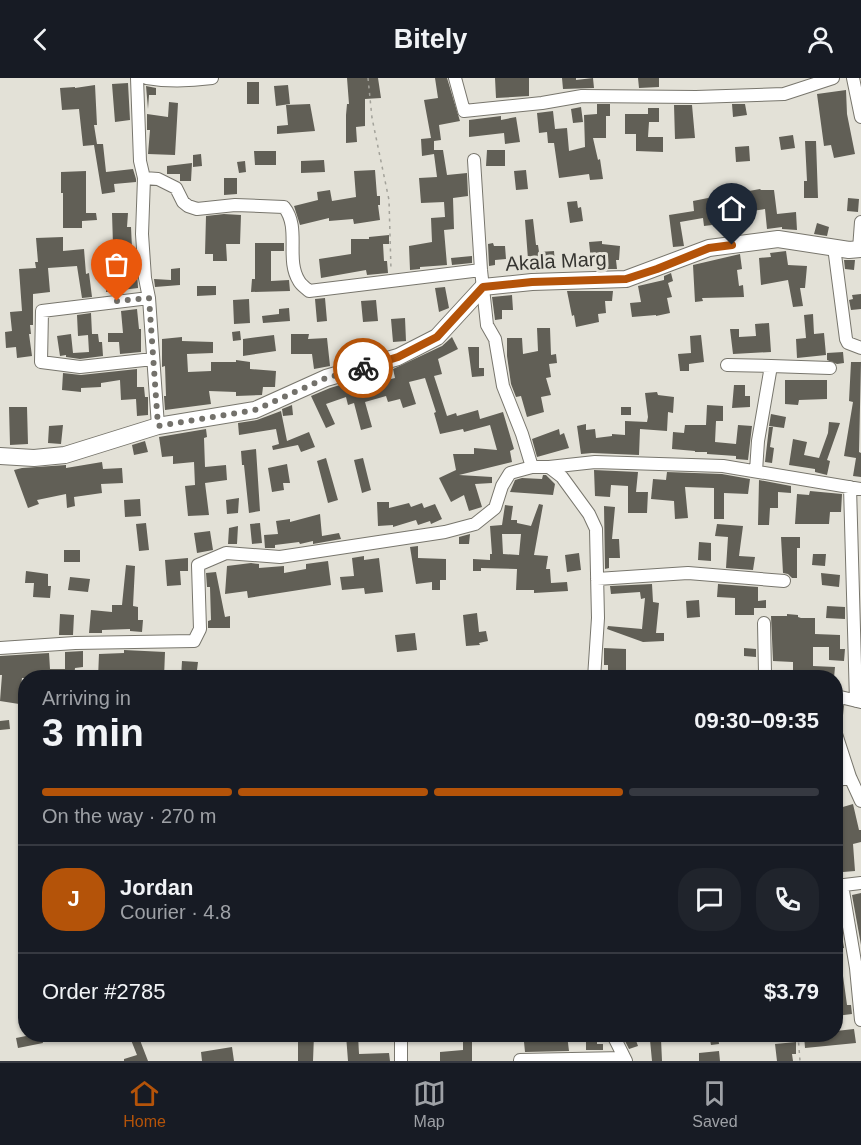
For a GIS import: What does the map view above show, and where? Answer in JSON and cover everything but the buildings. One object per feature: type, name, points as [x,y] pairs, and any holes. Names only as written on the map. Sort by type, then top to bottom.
[{"type":"main road","name":"Akala Marg","points":[[0,456],[34,458],[65,455],[158,426],[255,410],[326,378],[398,357],[437,337],[483,287],[626,279],[709,248],[778,239],[860,249]]},
{"type":"street","points":[[137,78],[140,161],[144,178],[142,234],[158,426]]},
{"type":"street","points":[[147,78],[168,82],[212,78]]},
{"type":"street","points":[[455,78],[464,111],[542,103],[582,96],[696,97],[784,94],[833,78]]},
{"type":"street","points":[[853,78],[861,117]]},
{"type":"street","points":[[474,160],[481,270],[488,325],[495,339],[503,386],[532,467]]},
{"type":"street","points":[[144,178],[158,179],[176,188],[183,202],[197,208],[235,205],[284,207],[289,213],[294,262],[299,281],[309,291],[481,270]]},
{"type":"street","points":[[860,249],[861,222]]},
{"type":"street","points":[[834,247],[846,339],[848,343],[861,348]]},
{"type":"street","points":[[149,298],[42,311],[41,362],[80,367],[153,359]]},
{"type":"street","points":[[727,365],[830,368]]},
{"type":"street","points":[[756,471],[758,441],[771,366]]},
{"type":"street","points":[[0,648],[75,643],[194,641],[201,629],[198,565],[226,553],[280,556],[445,532],[475,524],[495,508],[502,486],[510,473],[532,467],[594,462],[723,466],[856,488],[858,701],[843,698]]},
{"type":"street","points":[[549,467],[562,477],[590,514],[596,529],[598,618],[595,670]]},
{"type":"street","points":[[597,579],[688,573],[784,581]]},
{"type":"street","points":[[764,623],[765,670]]},
{"type":"street","points":[[843,757],[849,777],[861,801]]},
{"type":"street","points":[[843,779],[849,777]]},
{"type":"street","points":[[843,885],[861,883]]},
{"type":"street","points":[[843,905],[856,968],[861,1020]]},
{"type":"street","points":[[401,1042],[401,1061]]},
{"type":"street","points":[[520,1060],[625,1060],[616,1042]]},
{"type":"path","points":[[368,78],[372,118],[389,200],[392,280]]},
{"type":"path","points":[[799,1042],[800,1061]]},
{"type":"way so far","points":[[117,301],[149,298],[158,426],[255,410],[326,378],[363,368]]},
{"type":"route","points":[[363,368],[398,357],[437,337],[483,287],[532,282],[626,279],[709,248],[732,245]]}]
